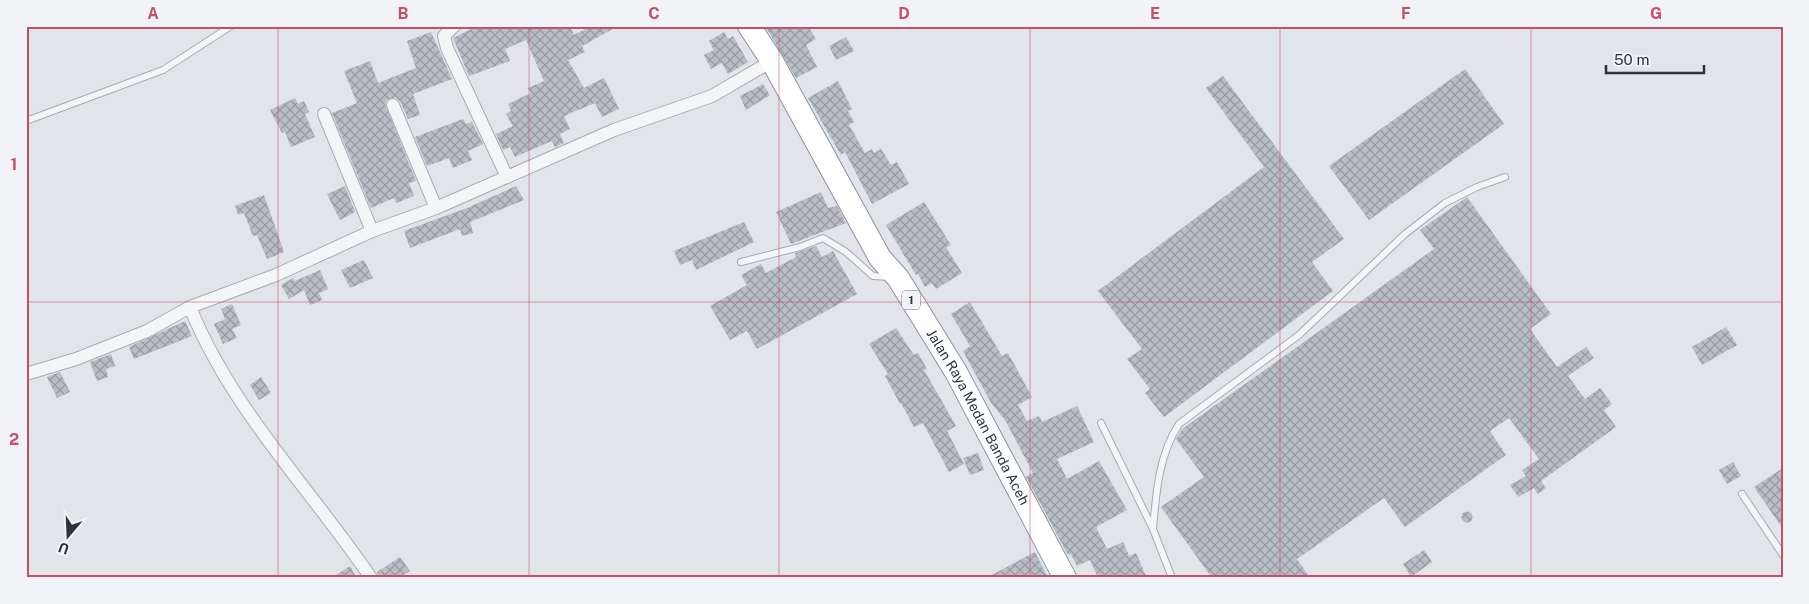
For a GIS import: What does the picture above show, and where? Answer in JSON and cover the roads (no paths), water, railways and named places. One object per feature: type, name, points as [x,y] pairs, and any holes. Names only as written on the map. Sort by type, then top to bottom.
[{"type":"highway","name":"Jalan Raya Medan Banda Aceh","points":[[749,26],[772,61],[880,258],[898,278],[956,372],[1065,578]]},
{"type":"street","points":[[454,26],[444,36],[447,48],[507,177]]},
{"type":"street","points":[[26,374],[76,359],[147,332],[190,306],[276,275],[372,231],[436,208],[614,130],[712,96],[772,61]]},
{"type":"street","points":[[393,106],[436,208]]},
{"type":"street","points":[[324,114],[372,231]]},
{"type":"street","points":[[190,306],[203,339],[242,403],[296,480],[371,578]]},
{"type":"lane","points":[[26,121],[164,70],[231,26]]},
{"type":"lane","points":[[1153,529],[1156,499],[1167,441],[1179,424],[1300,335],[1418,224],[1445,203],[1477,187],[1506,177]]},
{"type":"lane","points":[[741,262],[800,247],[823,238],[846,252],[873,276],[898,278]]},
{"type":"lane","points":[[1101,423],[1153,529],[1172,578]]},
{"type":"lane","points":[[1742,494],[1783,555]]}]
